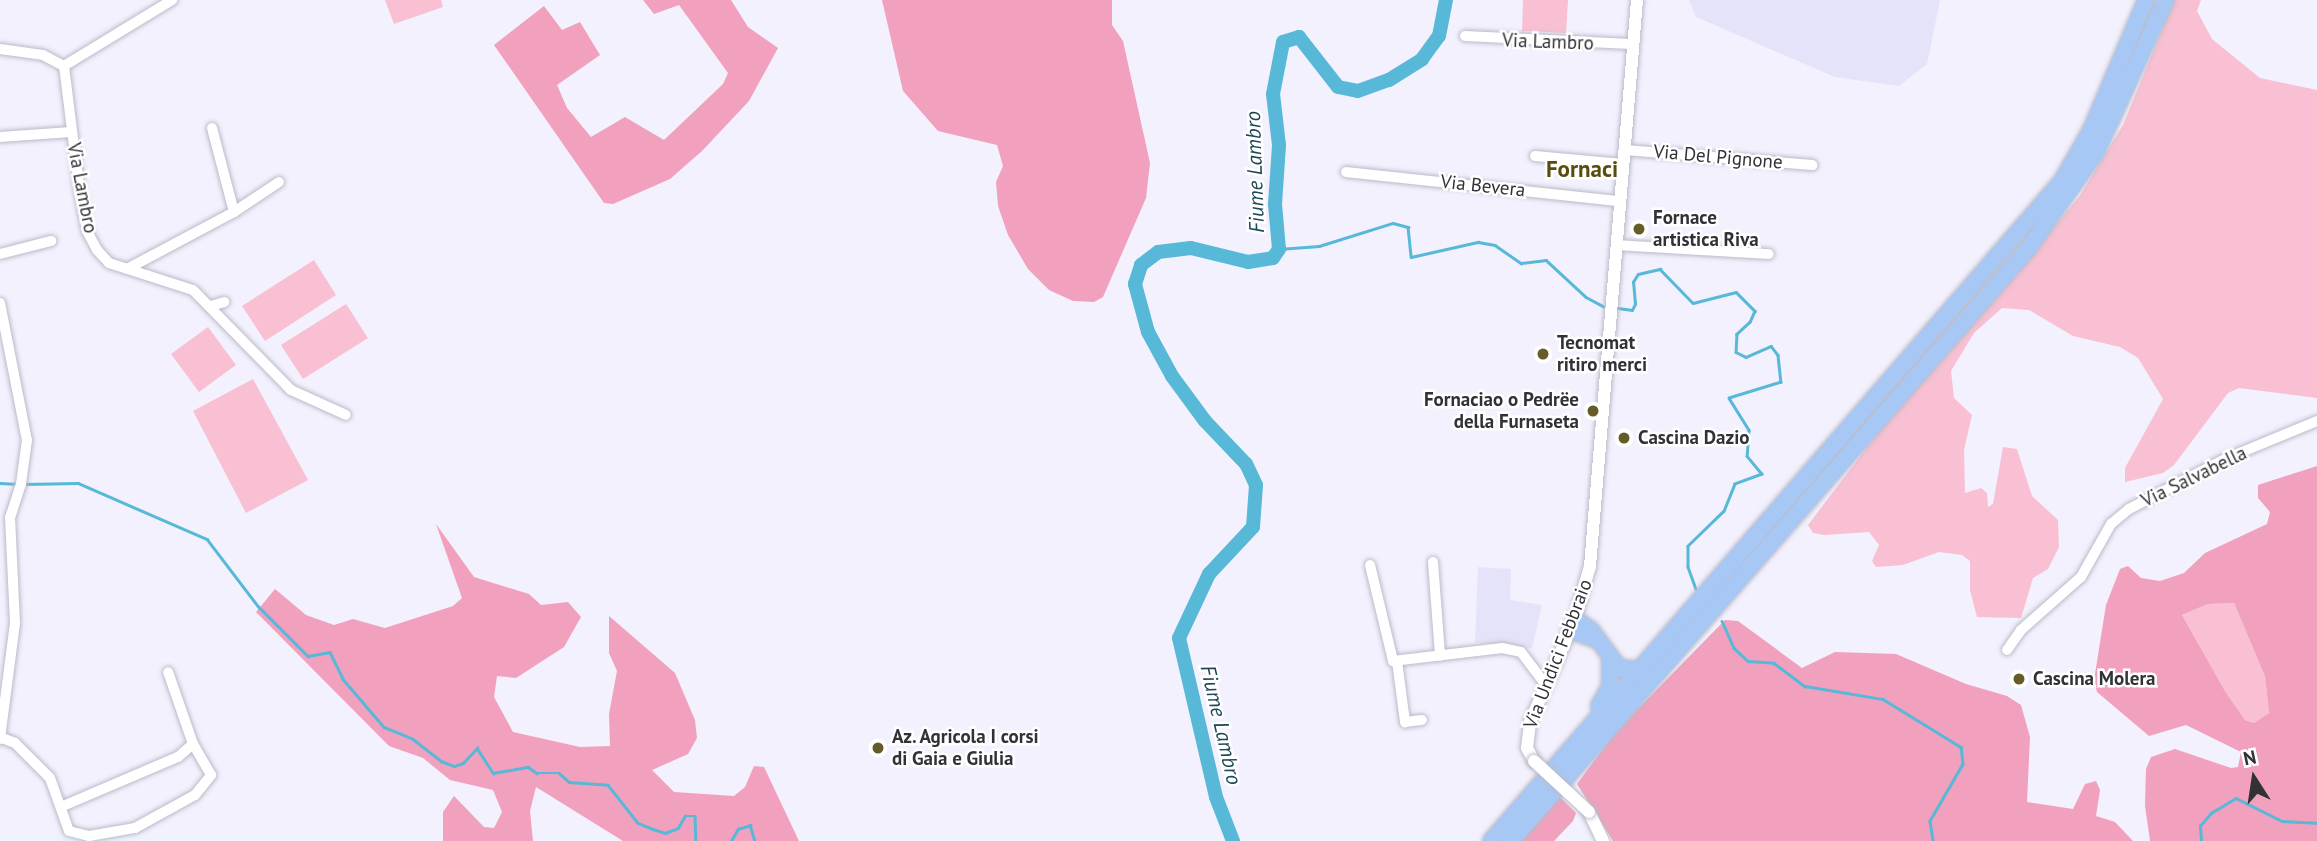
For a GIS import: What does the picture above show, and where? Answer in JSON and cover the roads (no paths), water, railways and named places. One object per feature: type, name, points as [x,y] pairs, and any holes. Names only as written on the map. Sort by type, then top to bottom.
[{"type":"highway","points":[[1491,841],[2062,181],[2091,130],[2146,0]]},
{"type":"highway","points":[[1511,841],[2028,249],[2096,153],[2165,0]]},
{"type":"highway","points":[[1572,625],[1600,641],[1610,659],[1625,671],[1641,670]]},
{"type":"highway","points":[[1537,787],[1606,696],[1610,659]]},
{"type":"street","points":[[0,49],[43,55],[64,66],[172,0]]},
{"type":"street","name":"Via Undici Febbraio","points":[[1602,841],[1589,813],[1534,761],[1527,748],[1527,735],[1572,625],[1590,566],[1625,150],[1631,44],[1637,0]]},
{"type":"street","name":"Via Lambro","points":[[1465,36],[1631,44]]},
{"type":"street","name":"Via Lambro","points":[[64,66],[71,132],[87,231],[109,263],[169,279],[193,290],[291,390],[346,415]]},
{"type":"street","points":[[212,128],[234,212]]},
{"type":"street","points":[[0,137],[71,132]]},
{"type":"street","name":"Via Del Pignone","points":[[1625,150],[1812,165]]},
{"type":"street","points":[[1535,156],[1623,164]]},
{"type":"street","name":"Via Bevera","points":[[1346,172],[1619,201]]},
{"type":"street","points":[[127,269],[234,212],[279,183]]},
{"type":"street","points":[[0,254],[51,242]]},
{"type":"street","points":[[1616,245],[1769,254]]},
{"type":"street","points":[[211,306],[224,302]]},
{"type":"street","points":[[0,303],[27,440],[21,484],[10,517],[15,623],[3,700],[1,739],[15,743],[50,778],[64,806],[69,831],[76,836],[135,828],[168,812],[210,782],[205,758],[193,744],[168,672]]},
{"type":"street","name":"Via Salvabella","points":[[2007,650],[2021,630],[2081,578],[2111,524],[2129,509],[2225,459],[2317,421]]},
{"type":"street","points":[[1433,562],[1440,656]]},
{"type":"street","points":[[1370,565],[1393,662],[1512,650],[1526,657],[1546,685]]},
{"type":"street","points":[[1397,661],[1405,722],[1422,720]]},
{"type":"street","points":[[64,806],[178,757],[193,744]]},
{"type":"waterway","name":"Fiume Lambro","points":[[1233,841],[1216,797],[1179,638],[1209,574],[1253,527],[1256,485],[1246,464],[1205,421],[1172,376],[1148,332],[1135,284],[1141,265],[1158,252],[1191,248],[1248,262],[1273,258],[1279,249],[1275,204],[1279,145],[1273,94],[1283,42],[1299,37],[1338,87],[1358,91],[1389,80],[1422,59],[1439,36],[1446,0]]},
{"type":"waterway","points":[[1279,249],[1319,246],[1393,223],[1408,227],[1411,257],[1478,242],[1495,245],[1521,263],[1546,260],[1586,297],[1605,307]]},
{"type":"waterway","points":[[1618,308],[1632,310],[1635,304],[1633,282],[1638,274],[1660,269],[1693,303],[1736,292],[1755,311],[1750,322],[1737,334],[1736,352],[1746,357],[1771,346],[1778,355],[1781,382],[1729,398],[1749,430],[1747,456],[1762,474],[1735,484],[1724,511],[1688,546],[1688,567],[1696,589]]},
{"type":"waterway","points":[[0,483],[18,484]]},
{"type":"waterway","points":[[24,484],[78,483],[207,539],[258,606],[308,656],[330,652],[343,679],[384,727],[413,739],[441,761],[454,766],[463,763],[477,748],[493,773],[528,767],[537,773],[559,773],[569,782],[608,785],[638,823],[653,829],[665,833],[678,828],[685,816],[695,816],[696,841]]},
{"type":"waterway","points":[[1722,621],[1734,648],[1748,661],[1774,663],[1805,686],[1883,699],[1961,747],[1963,764],[1930,821],[1933,841]]},
{"type":"waterway","points":[[2201,841],[2200,826],[2211,813],[2236,798],[2282,821],[2317,823]]},
{"type":"waterway","points":[[731,841],[738,829],[750,825],[755,841]]},
{"type":"place","name":"Fornace artistica Riva","points":[[1639,229]]},
{"type":"place","name":"Tecnomat ritiro merci","points":[[1543,354]]},
{"type":"place","name":"Fornaciao o Pedrëe della Furnaseta","points":[[1593,411]]},
{"type":"place","name":"Cascina Dazio","points":[[1624,438]]},
{"type":"place","name":"Cascina Molera","points":[[2019,679]]},
{"type":"place","name":"Az. Agricola I corsi di Gaia e Giulia","points":[[878,748]]},
{"type":"district","name":"Fornaci","points":[[1582,169]]}]
